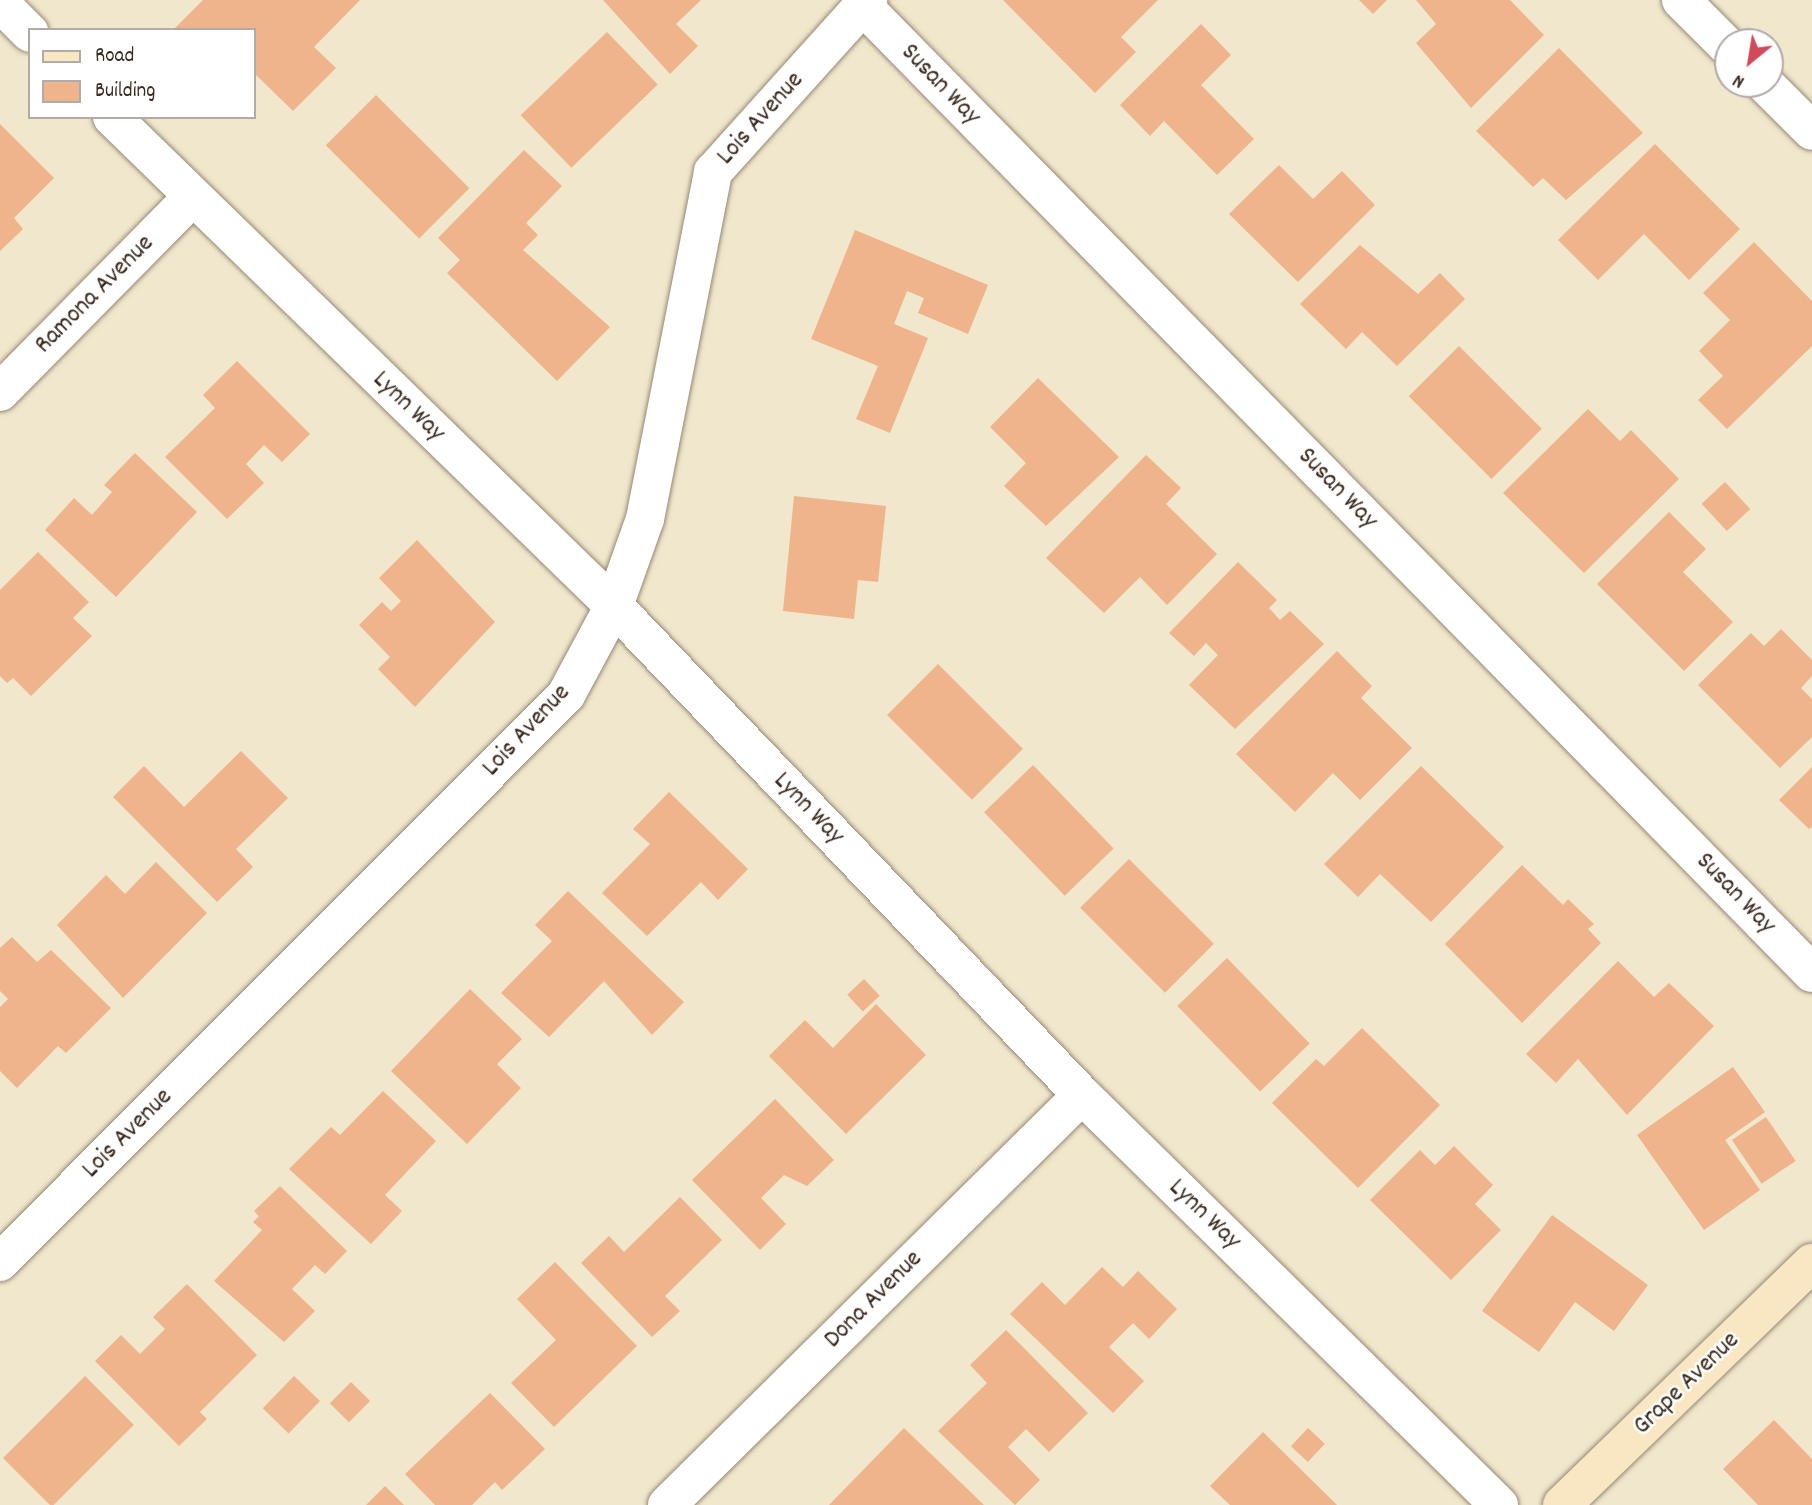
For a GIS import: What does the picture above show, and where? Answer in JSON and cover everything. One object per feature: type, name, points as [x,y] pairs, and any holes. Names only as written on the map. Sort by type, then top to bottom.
[{"type":"street","points":[[1681,0],[1714,33]]},
{"type":"street","points":[[2,2],[28,31]]},
{"type":"street","name":"Lois Avenue","points":[[0,1262],[566,695],[614,606],[645,519],[713,172],[866,3]]},
{"type":"street","name":"Susan Way","points":[[866,3],[1812,973]]},
{"type":"street","points":[[1779,98],[1812,131]]},
{"type":"street","name":"Lynn Way","points":[[114,119],[191,198],[614,606],[1082,1096],[1500,1505]]},
{"type":"street","name":"Ramona Avenue","points":[[0,392],[191,198]]},
{"type":"street","name":"Dona Avenue","points":[[667,1505],[1082,1096]]},
{"type":"street","name":"Grape Avenue","points":[[1562,1505],[1812,1264]]},
{"type":"building","points":[[203,0],[360,0],[314,47],[336,68],[293,111],[256,75],[256,28],[175,28]]},
{"type":"building","points":[[603,0],[701,0],[676,24],[698,46],[670,74]]},
{"type":"building","points":[[1003,0],[1158,0],[1121,37],[1136,52],[1095,93]]},
{"type":"building","points":[[1359,0],[1387,0],[1373,14]]},
{"type":"building","points":[[1416,0],[1510,0],[1544,35],[1471,108],[1416,43],[1436,24]]},
{"type":"building","points":[[1201,24],[1231,55],[1201,85],[1254,139],[1217,175],[1164,121],[1150,136],[1120,105]]},
{"type":"building","points":[[607,32],[658,85],[571,168],[521,115]]},
{"type":"building","points":[[1559,48],[1643,133],[1566,200],[1543,178],[1533,187],[1476,131]]},
{"type":"building","points":[[376,95],[469,188],[419,239],[326,145]]},
{"type":"building","points":[[0,124],[54,178],[14,218],[23,229],[0,251]]},
{"type":"building","points":[[1655,144],[1740,229],[1689,280],[1644,234],[1598,280],[1558,240]]},
{"type":"building","points":[[524,150],[562,186],[526,223],[538,235],[523,250],[610,327],[557,381],[447,273],[460,260],[438,238]]},
{"type":"building","points":[[1279,165],[1313,199],[1342,171],[1375,205],[1298,282],[1229,214]]},
{"type":"building","points":[[855,230],[988,285],[968,334],[918,313],[924,298],[907,291],[894,324],[928,338],[890,433],[856,419],[878,366],[811,339]]},
{"type":"building","points":[[1754,242],[1812,301],[1812,346],[1727,429],[1698,400],[1723,376],[1699,351],[1730,320],[1703,293]]},
{"type":"building","points":[[1360,245],[1418,294],[1440,273],[1465,299],[1397,366],[1362,332],[1346,349],[1300,304]]},
{"type":"building","points":[[1459,346],[1542,429],[1492,479],[1409,396]]},
{"type":"building","points":[[237,361],[310,434],[282,462],[264,445],[246,464],[264,483],[227,519],[165,457],[215,408],[203,395]]},
{"type":"building","points":[[1038,378],[1119,457],[1046,526],[1004,486],[1026,463],[990,427]]},
{"type":"building","points":[[1588,409],[1620,441],[1631,430],[1679,479],[1584,573],[1503,493]]},
{"type":"building","points":[[135,453],[197,512],[116,597],[45,530],[74,498],[92,515],[112,492],[104,485]]},
{"type":"building","points":[[1146,455],[1181,488],[1166,504],[1217,554],[1167,605],[1140,577],[1104,613],[1046,558]]},
{"type":"building","points":[[1725,482],[1750,509],[1727,531],[1702,504]]},
{"type":"building","points":[[794,496],[886,506],[878,582],[858,580],[854,619],[783,611]]},
{"type":"building","points":[[1669,512],[1706,549],[1683,572],[1733,622],[1684,671],[1597,584]]},
{"type":"building","points":[[417,540],[495,622],[415,707],[378,669],[390,657],[359,625],[382,602],[391,611],[401,601],[379,578]]},
{"type":"building","points":[[38,552],[89,602],[73,618],[92,636],[31,696],[13,678],[7,683],[0,676],[0,590]]},
{"type":"building","points":[[1238,562],[1277,600],[1269,608],[1280,620],[1290,611],[1324,644],[1235,729],[1189,685],[1218,655],[1206,643],[1194,656],[1169,633]]},
{"type":"building","points":[[1781,629],[1812,660],[1812,676],[1801,688],[1812,699],[1812,737],[1780,768],[1698,685],[1751,633],[1764,646]]},
{"type":"building","points":[[1337,651],[1372,686],[1361,698],[1412,748],[1360,800],[1333,773],[1295,812],[1236,754]]},
{"type":"building","points":[[938,664],[1023,749],[972,800],[887,715]]},
{"type":"building","points":[[241,751],[288,798],[236,849],[253,867],[217,902],[113,797],[144,766],[184,807]]},
{"type":"building","points":[[1033,765],[1114,848],[1065,896],[984,812]]},
{"type":"building","points":[[1421,766],[1504,847],[1431,922],[1380,874],[1358,897],[1324,864]]},
{"type":"building","points":[[1812,767],[1812,827],[1809,829],[1779,800]]},
{"type":"building","points":[[669,792],[748,869],[718,900],[701,882],[647,936],[602,893],[650,844],[633,829]]},
{"type":"building","points":[[1129,859],[1214,944],[1165,993],[1080,908]]},
{"type":"building","points":[[156,862],[207,913],[123,998],[57,925],[106,875],[125,894]]},
{"type":"building","points":[[1522,865],[1563,905],[1568,899],[1594,924],[1588,929],[1601,943],[1522,1023],[1445,944]]},
{"type":"building","points":[[568,891],[684,1002],[652,1035],[604,981],[549,1037],[501,993],[552,941],[535,925]]},
{"type":"building","points":[[12,937],[37,962],[51,950],[111,1008],[66,1053],[58,1046],[17,1088],[0,1071],[0,1007],[8,999],[0,991],[0,948]]},
{"type":"building","points":[[1227,958],[1310,1044],[1260,1092],[1177,1006]]},
{"type":"building","points":[[1618,961],[1654,997],[1669,983],[1714,1026],[1627,1115],[1578,1059],[1556,1083],[1526,1054]]},
{"type":"building","points":[[864,979],[880,996],[863,1012],[847,995]]},
{"type":"building","points":[[470,989],[522,1039],[497,1064],[521,1088],[467,1144],[391,1071]]},
{"type":"building","points":[[876,1004],[926,1055],[846,1134],[769,1056],[805,1020],[833,1048]]},
{"type":"building","points":[[1362,1028],[1440,1105],[1358,1188],[1272,1103],[1316,1059],[1324,1066]]},
{"type":"building","points":[[1733,1067],[1765,1112],[1725,1140],[1760,1190],[1704,1230],[1637,1135]]},
{"type":"building","points":[[383,1091],[436,1141],[385,1195],[402,1211],[371,1244],[289,1169],[331,1127],[340,1135]]},
{"type":"building","points":[[775,1099],[834,1160],[807,1186],[784,1175],[761,1198],[786,1224],[760,1250],[692,1180]]},
{"type":"building","points":[[1766,1117],[1796,1161],[1762,1184],[1732,1140]]},
{"type":"building","points":[[1454,1146],[1493,1185],[1475,1204],[1501,1230],[1451,1280],[1370,1200],[1420,1150],[1435,1165]]},
{"type":"building","points":[[280,1186],[347,1251],[325,1274],[315,1265],[292,1289],[315,1311],[284,1342],[214,1281],[262,1230],[253,1222],[259,1216],[254,1211]]},
{"type":"building","points":[[680,1197],[722,1240],[665,1296],[680,1311],[652,1337],[581,1263],[609,1236],[624,1252]]},
{"type":"building","points":[[1552,1215],[1648,1285],[1614,1331],[1575,1302],[1539,1352],[1482,1311]]},
{"type":"building","points":[[555,1262],[637,1346],[554,1427],[511,1383],[556,1340],[517,1299]]},
{"type":"building","points":[[1102,1267],[1123,1287],[1138,1271],[1177,1309],[1149,1339],[1133,1323],[1109,1347],[1144,1381],[1113,1413],[1010,1314],[1042,1282],[1065,1305]]},
{"type":"building","points":[[187,1284],[257,1355],[200,1412],[207,1419],[179,1446],[95,1361],[121,1335],[140,1354],[165,1329],[153,1317]]},
{"type":"building","points":[[1006,1330],[1088,1413],[1049,1452],[1026,1429],[1008,1447],[1040,1480],[1015,1505],[938,1431],[987,1383],[970,1365]]},
{"type":"building","points":[[85,1376],[134,1425],[54,1505],[50,1505],[3,1458]]},
{"type":"building","points":[[294,1376],[320,1401],[289,1433],[263,1408]]},
{"type":"building","points":[[351,1382],[370,1401],[349,1422],[330,1403]]},
{"type":"building","points":[[490,1393],[545,1449],[502,1490],[495,1482],[472,1505],[435,1505],[405,1474]]},
{"type":"building","points":[[1774,1420],[1812,1459],[1812,1505],[1758,1505],[1723,1469]]},
{"type":"building","points":[[904,1428],[984,1505],[829,1505]]},
{"type":"building","points":[[1308,1428],[1325,1444],[1308,1462],[1291,1446]]},
{"type":"building","points":[[1263,1432],[1337,1505],[1230,1505],[1210,1486]]},
{"type":"building","points":[[385,1486],[404,1505],[366,1505]]}]
